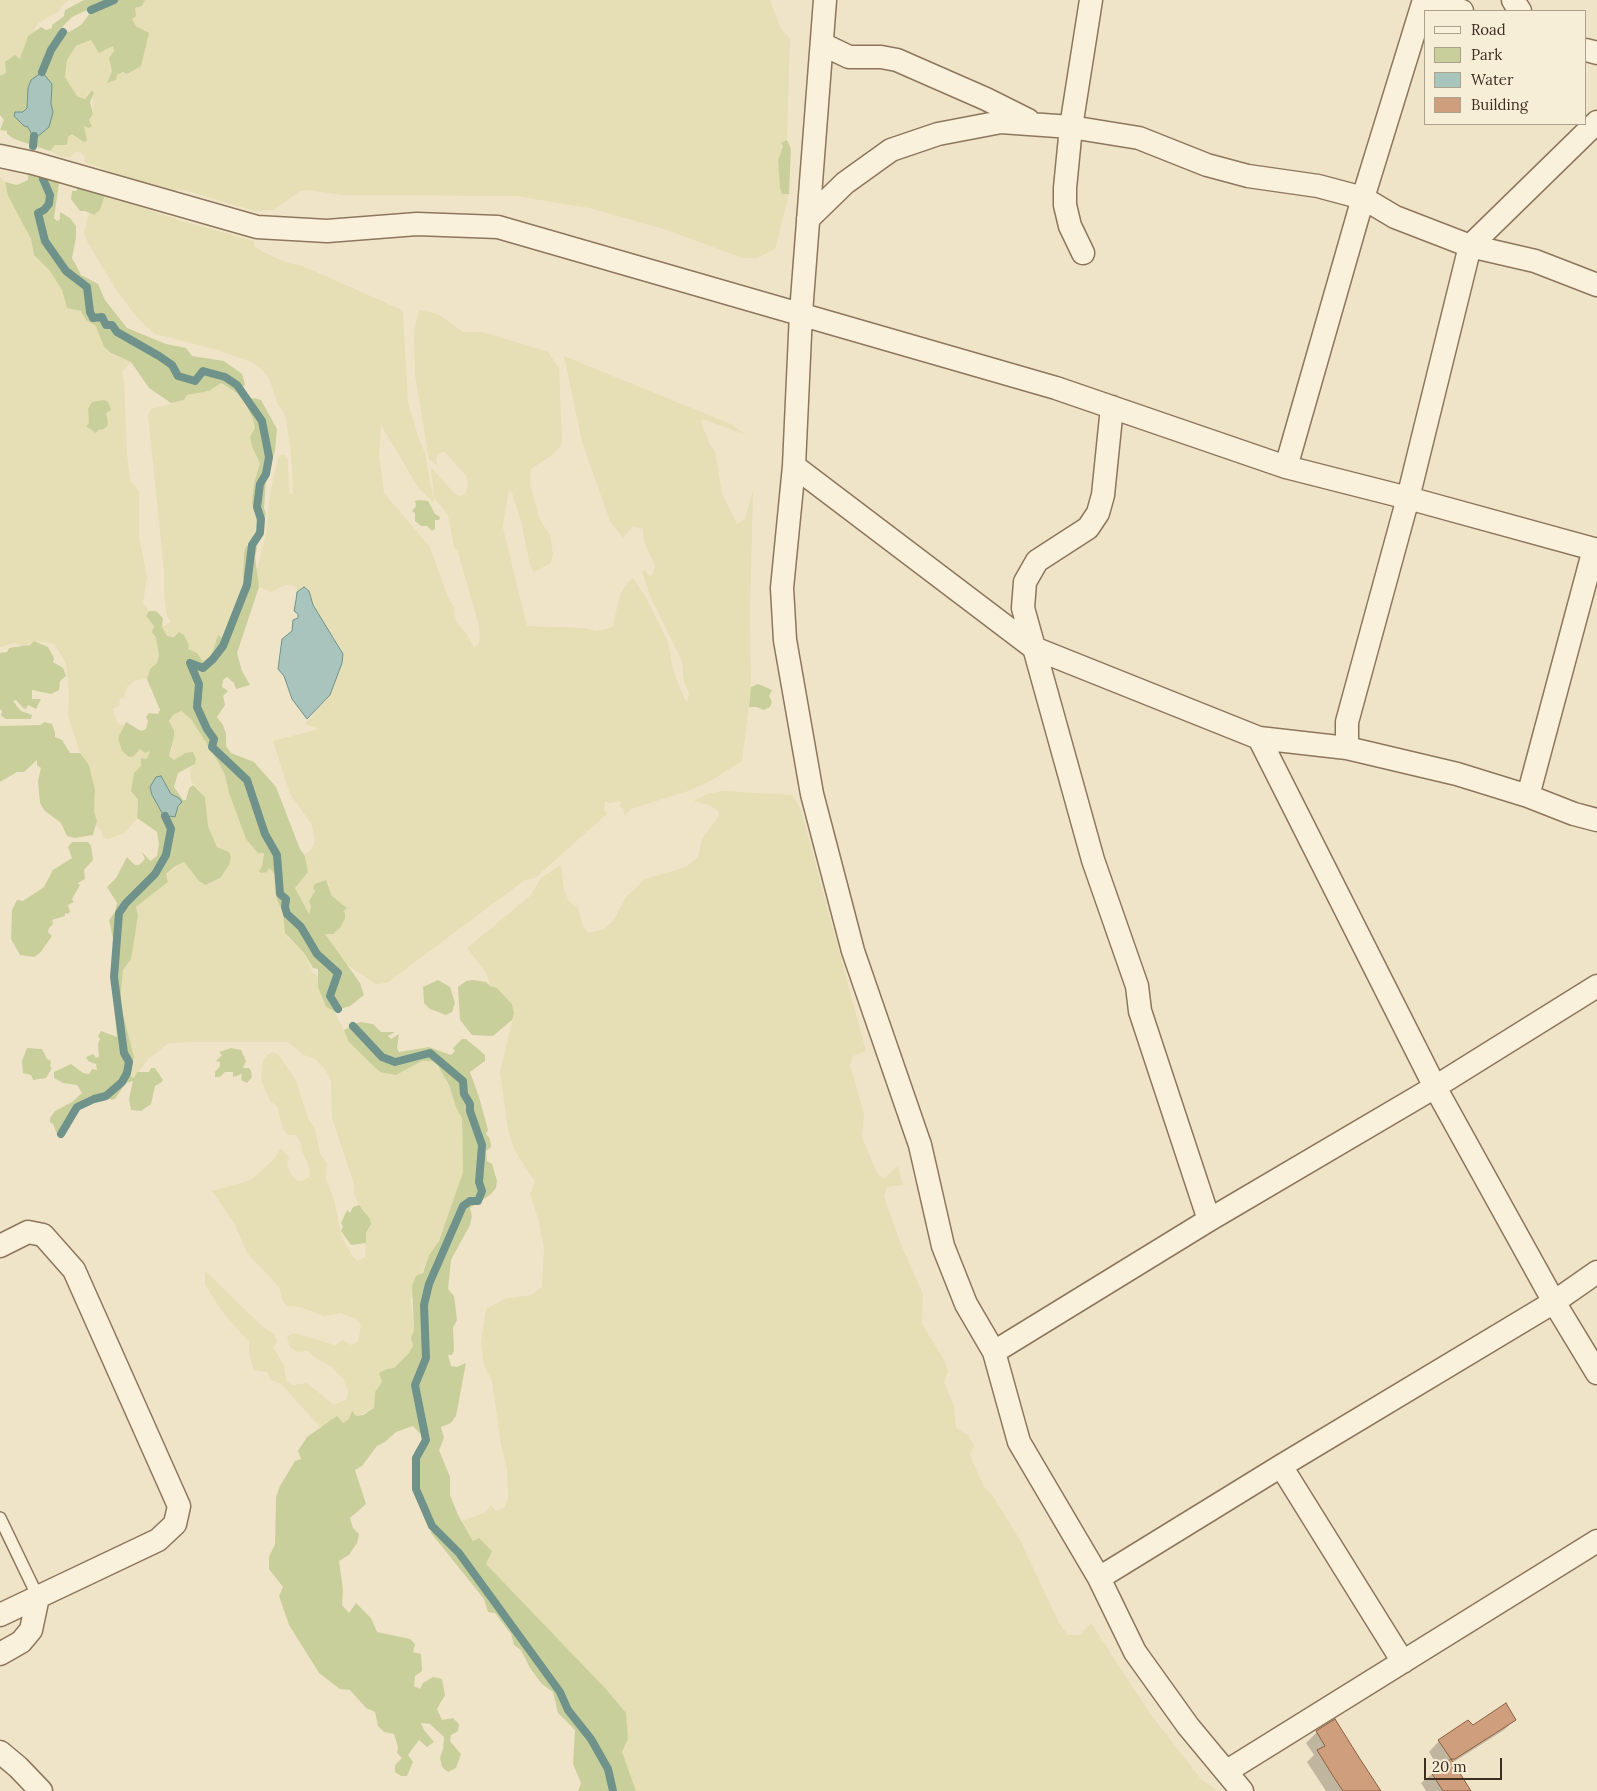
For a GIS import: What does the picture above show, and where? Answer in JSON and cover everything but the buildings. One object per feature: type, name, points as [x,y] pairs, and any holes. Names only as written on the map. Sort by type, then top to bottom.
[{"type":"street","points":[[825,0],[801,313],[794,466],[782,588],[785,640],[812,794],[853,951],[920,1145],[943,1246],[966,1304],[994,1352],[1019,1442],[1099,1578],[1135,1652],[1188,1726],[1242,1791]]},
{"type":"street","points":[[1083,254],[1070,226],[1065,205],[1065,188],[1071,127],[1091,0]]},
{"type":"street","points":[[1286,467],[1363,198],[1424,0]]},
{"type":"street","points":[[1429,0],[1459,10]]},
{"type":"street","points":[[822,44],[849,58],[881,57],[897,60],[1038,124]]},
{"type":"street","points":[[808,219],[845,183],[891,150],[938,134],[1001,122],[1038,124],[1071,127],[1139,138],[1207,165],[1248,176],[1318,186],[1363,198],[1395,217],[1470,246],[1535,261],[1597,285]]},
{"type":"street","points":[[1347,748],[1347,722],[1408,498],[1470,246],[1597,122]]},
{"type":"street","points":[[0,156],[34,162],[257,227],[327,231],[417,224],[498,228],[801,313],[1056,388],[1286,467],[1408,498],[1596,550],[1528,796]]},
{"type":"street","points":[[1112,407],[1103,495],[1098,513],[1088,528],[1037,561],[1025,582],[1024,608],[1093,860],[1137,986],[1140,1011],[1209,1220]]},
{"type":"street","points":[[794,466],[1034,648],[1259,738],[1347,748],[1457,774],[1597,820]]},
{"type":"street","points":[[1259,738],[1435,1086],[1554,1302],[1597,1373]]},
{"type":"street","points":[[994,1352],[1597,986]]},
{"type":"street","points":[[0,1246],[28,1232],[43,1235],[74,1270],[179,1506],[175,1524],[158,1540],[0,1615]]},
{"type":"street","points":[[1099,1578],[1554,1302],[1597,1272]]},
{"type":"street","points":[[1281,1466],[1403,1662]]},
{"type":"street","points":[[1227,1771],[1597,1541]]},
{"type":"street","points":[[0,1654],[21,1642],[31,1630],[38,1597]]},
{"type":"street","points":[[0,1752],[18,1766],[41,1791]]},
{"type":"lane","points":[[0,1518],[38,1597]]},
{"type":"shaded area","points":[[0,0],[70,0],[61,6],[59,11],[38,23],[34,32],[28,36],[20,60],[12,58],[5,62],[6,73],[0,76]]},
{"type":"shaded area","points":[[145,0],[770,0],[781,29],[790,38],[787,140],[781,143],[783,146],[778,161],[782,194],[789,194],[775,249],[757,258],[742,258],[667,230],[589,208],[516,196],[342,195],[309,190],[300,191],[273,210],[254,211],[184,190],[169,190],[143,184],[84,162],[85,157],[81,152],[76,152],[71,157],[63,157],[50,151],[55,145],[67,145],[68,137],[89,120],[93,114],[92,90],[87,94],[86,99],[77,96],[65,77],[67,60],[71,52],[76,46],[91,40],[105,51],[113,45],[112,71],[107,82],[123,72],[127,73],[133,70],[141,59],[149,34],[136,26],[132,19],[135,8],[142,6]]},
{"type":"shaded area","points":[[0,177],[5,182],[8,196],[31,239],[34,255],[50,271],[62,290],[67,308],[82,311],[86,320],[96,326],[104,347],[111,354],[132,362],[122,371],[127,453],[130,481],[139,491],[139,537],[147,577],[143,603],[149,611],[146,616],[154,626],[152,632],[156,638],[159,655],[157,663],[150,669],[147,679],[136,680],[127,687],[124,698],[120,699],[119,706],[113,709],[117,723],[125,727],[118,738],[120,743],[150,750],[150,756],[138,771],[131,791],[138,800],[137,818],[125,833],[108,839],[103,838],[102,831],[96,826],[94,812],[95,790],[89,765],[80,753],[68,716],[69,692],[66,664],[62,656],[54,644],[44,642],[34,641],[23,647],[15,643],[0,647]]},
{"type":"shaded area","points":[[105,195],[179,220],[254,241],[255,247],[265,253],[288,263],[300,265],[400,309],[403,313],[408,402],[418,437],[425,453],[434,503],[418,487],[381,425],[379,456],[384,493],[430,547],[447,595],[455,609],[454,614],[457,623],[464,630],[474,647],[478,645],[480,638],[478,622],[458,552],[454,547],[448,515],[434,498],[431,467],[459,496],[465,494],[468,487],[467,477],[445,452],[438,453],[436,460],[438,466],[429,459],[415,375],[414,332],[419,310],[438,314],[463,332],[483,332],[548,352],[559,368],[562,441],[560,447],[552,455],[531,469],[530,484],[540,520],[550,535],[553,554],[551,563],[534,572],[530,565],[521,521],[509,489],[504,518],[503,528],[527,626],[585,628],[595,631],[607,629],[613,626],[619,598],[625,586],[633,578],[646,598],[668,642],[673,670],[685,700],[688,701],[689,692],[684,683],[682,661],[651,598],[642,572],[645,570],[649,576],[652,575],[655,566],[644,541],[643,529],[633,526],[623,538],[610,521],[582,442],[564,356],[733,425],[744,434],[703,419],[701,422],[710,445],[715,451],[722,494],[737,524],[745,519],[753,490],[750,612],[751,687],[742,761],[712,780],[688,791],[631,809],[625,815],[623,808],[619,806],[621,803],[619,801],[610,803],[605,801],[604,810],[607,814],[535,878],[525,880],[387,983],[376,984],[346,964],[325,934],[344,922],[342,912],[347,908],[332,896],[328,883],[315,891],[309,901],[311,907],[310,916],[295,888],[308,872],[305,854],[311,850],[315,841],[312,825],[290,794],[273,741],[319,729],[305,724],[330,695],[342,663],[343,654],[313,605],[309,591],[304,587],[297,592],[295,586],[285,585],[271,592],[259,587],[256,575],[265,537],[271,489],[278,458],[281,455],[285,455],[288,459],[289,492],[291,495],[293,493],[291,453],[285,414],[278,405],[269,378],[263,370],[251,362],[218,350],[155,334],[137,318],[117,291],[88,243],[84,232],[89,213],[94,215],[100,210]]},
{"type":"shaded area","points":[[221,383],[237,393],[241,391],[248,400],[247,407],[253,419],[255,428],[253,449],[260,463],[252,503],[260,533],[244,552],[243,578],[247,585],[227,635],[222,638],[218,636],[212,655],[204,663],[197,653],[187,649],[189,645],[184,635],[167,636],[162,627],[171,622],[167,616],[164,595],[164,572],[148,415],[151,409],[184,400],[187,395],[209,391]]},
{"type":"shaded area","points":[[181,711],[191,719],[225,775],[229,793],[246,839],[264,853],[262,867],[269,868],[275,874],[277,900],[283,912],[287,937],[304,953],[313,973],[317,975],[322,999],[326,1007],[334,1011],[348,1037],[402,1072],[422,1061],[432,1061],[444,1075],[462,1118],[463,1172],[439,1241],[429,1255],[411,1300],[414,1330],[411,1338],[413,1346],[401,1364],[387,1369],[382,1382],[375,1392],[374,1408],[343,1423],[337,1416],[322,1429],[280,1383],[271,1380],[267,1372],[254,1370],[249,1355],[249,1342],[224,1314],[205,1285],[205,1271],[263,1327],[274,1334],[277,1342],[273,1347],[284,1365],[286,1380],[292,1385],[307,1383],[334,1405],[347,1399],[348,1391],[344,1380],[332,1367],[317,1359],[308,1351],[297,1352],[290,1347],[287,1337],[294,1333],[335,1345],[343,1340],[351,1345],[358,1342],[361,1326],[356,1319],[341,1313],[324,1316],[300,1307],[287,1306],[282,1299],[279,1287],[248,1254],[234,1223],[212,1191],[251,1180],[273,1160],[281,1148],[289,1158],[287,1165],[290,1173],[296,1180],[302,1181],[309,1177],[310,1169],[302,1151],[301,1143],[296,1135],[289,1135],[283,1129],[277,1106],[270,1101],[261,1080],[263,1061],[267,1055],[273,1052],[279,1055],[296,1081],[308,1118],[315,1129],[320,1154],[327,1163],[326,1179],[334,1200],[342,1237],[353,1257],[358,1261],[365,1257],[366,1233],[369,1228],[366,1212],[359,1205],[354,1194],[354,1184],[332,1118],[331,1081],[325,1069],[315,1059],[304,1055],[288,1042],[169,1043],[148,1059],[134,1078],[130,1076],[134,1057],[120,1002],[123,970],[131,958],[138,916],[136,907],[168,882],[166,874],[184,862],[199,881],[207,885],[213,883],[220,878],[229,852],[217,847],[208,826],[205,797],[191,781],[190,768],[195,764],[185,753],[174,760],[169,756],[172,749],[174,729],[169,721],[173,715]]},
{"type":"shaded area","points":[[723,791],[792,795],[801,810],[866,1051],[853,1056],[850,1065],[864,1114],[862,1137],[878,1175],[884,1178],[898,1166],[903,1185],[887,1187],[884,1197],[902,1247],[923,1294],[922,1324],[944,1360],[948,1371],[944,1382],[954,1406],[956,1428],[968,1435],[974,1446],[970,1455],[984,1487],[993,1496],[1021,1542],[1059,1623],[1068,1635],[1080,1635],[1091,1623],[1149,1712],[1200,1778],[1217,1791],[636,1791],[622,1752],[628,1739],[626,1713],[606,1689],[486,1564],[462,1521],[486,1512],[491,1505],[496,1511],[504,1508],[508,1499],[507,1469],[501,1445],[492,1381],[484,1365],[481,1342],[486,1309],[504,1299],[531,1295],[542,1287],[544,1248],[538,1218],[530,1194],[535,1182],[514,1149],[508,1130],[500,1072],[514,1013],[512,1004],[502,992],[490,986],[486,973],[467,948],[530,896],[541,878],[561,865],[564,890],[569,901],[578,908],[583,926],[588,933],[604,929],[614,920],[626,897],[645,879],[686,867],[698,857],[702,839],[717,819],[719,812],[709,805],[694,801],[707,794]]},
{"type":"green space","points":[[84,0],[145,0],[142,6],[135,8],[136,16],[132,19],[136,26],[149,33],[141,66],[127,74],[123,72],[117,75],[116,80],[107,83],[112,71],[109,58],[114,51],[113,46],[99,53],[91,40],[76,46],[67,60],[65,77],[77,96],[85,99],[92,90],[94,93],[90,102],[93,114],[89,120],[92,126],[89,128],[84,126],[87,141],[84,142],[72,134],[68,137],[67,145],[55,145],[50,151],[14,139],[7,134],[7,131],[0,130],[4,120],[0,115],[0,76],[6,73],[5,62],[15,55],[20,59],[28,36],[41,27],[46,30],[52,28],[52,25],[64,16],[65,10]],"holes":[[[89,9],[90,13],[81,25],[69,32],[60,33],[59,30],[72,17]],[[52,84],[51,104],[53,112],[37,137],[32,135],[28,127],[15,112],[23,112],[27,108],[28,88]]]},
{"type":"green space","points":[[787,140],[791,149],[789,194],[782,194],[778,161],[783,146],[781,143]]},
{"type":"green space","points":[[28,174],[59,183],[54,218],[57,221],[60,219],[60,212],[70,218],[76,226],[72,258],[81,275],[98,284],[105,300],[127,328],[166,344],[186,348],[192,356],[224,361],[242,374],[245,384],[241,391],[237,393],[221,383],[209,391],[187,395],[184,400],[171,403],[149,388],[131,362],[111,353],[104,347],[96,326],[86,320],[81,311],[67,308],[62,290],[50,271],[34,255],[31,239],[8,196],[5,182],[17,185],[28,180]]},
{"type":"green space","points":[[86,185],[99,194],[105,195],[100,210],[94,215],[80,211],[71,199],[72,191],[77,191],[77,188]]},
{"type":"green space","points":[[254,398],[261,400],[277,429],[275,451],[266,480],[264,508],[266,514],[260,533],[252,503],[254,484],[260,463],[253,449],[250,437],[255,428],[247,407],[248,400]]},
{"type":"green space","points":[[104,400],[108,402],[111,410],[106,413],[107,426],[102,430],[99,429],[96,433],[86,426],[89,423],[88,409],[92,402]]},
{"type":"green space","points":[[415,501],[428,501],[435,514],[440,517],[439,520],[435,520],[435,529],[432,531],[427,526],[421,526],[415,521],[415,513],[412,511],[416,506]]},
{"type":"green space","points":[[254,540],[257,548],[255,557],[259,587],[237,653],[242,671],[250,685],[236,689],[234,683],[227,677],[223,680],[222,687],[228,691],[223,696],[225,705],[217,717],[223,725],[226,734],[226,746],[231,753],[254,762],[276,787],[300,849],[305,856],[308,872],[295,888],[309,914],[311,907],[309,901],[315,891],[313,888],[315,884],[326,880],[332,896],[347,908],[343,912],[345,913],[345,919],[339,929],[333,934],[325,934],[360,983],[364,995],[350,1006],[334,1011],[326,1007],[318,987],[318,969],[313,968],[304,953],[285,933],[283,912],[277,900],[275,874],[269,868],[267,872],[261,873],[259,871],[262,867],[264,853],[258,853],[246,839],[229,793],[225,775],[191,719],[181,711],[173,715],[169,721],[174,730],[174,737],[169,756],[174,760],[185,753],[193,752],[196,759],[195,764],[178,773],[174,787],[183,800],[186,800],[189,788],[193,785],[205,797],[208,826],[217,847],[229,852],[231,857],[229,865],[220,878],[206,885],[199,881],[184,862],[166,874],[168,882],[136,907],[138,916],[131,959],[123,970],[120,1002],[134,1057],[130,1076],[134,1078],[137,1072],[149,1072],[151,1068],[155,1068],[163,1080],[155,1086],[151,1104],[141,1111],[131,1110],[129,1099],[133,1081],[126,1083],[115,1099],[111,1100],[106,1096],[77,1107],[61,1134],[56,1132],[53,1124],[50,1122],[50,1118],[55,1111],[72,1102],[82,1093],[77,1085],[63,1083],[54,1078],[54,1072],[71,1064],[83,1073],[89,1074],[92,1069],[97,1070],[96,1064],[88,1061],[86,1057],[93,1054],[96,1058],[99,1057],[98,1044],[100,1039],[98,1036],[101,1031],[117,1037],[111,977],[115,948],[109,920],[115,912],[117,903],[107,887],[116,878],[127,857],[135,865],[139,865],[145,859],[142,852],[150,861],[157,856],[159,844],[157,832],[137,818],[138,800],[131,791],[134,773],[141,766],[141,758],[147,759],[150,751],[145,753],[140,749],[133,757],[129,757],[122,751],[118,738],[126,722],[141,731],[146,729],[148,721],[146,717],[149,713],[158,714],[160,710],[147,679],[150,669],[157,663],[159,655],[156,638],[152,632],[154,626],[146,616],[149,611],[156,611],[163,618],[162,627],[167,636],[174,637],[179,632],[184,635],[189,645],[188,649],[197,653],[204,663],[212,654],[218,635],[222,638],[227,635],[247,585],[243,578],[244,552],[246,547]]},
{"type":"green space","points":[[34,641],[48,647],[54,658],[53,662],[63,668],[66,676],[60,681],[59,690],[51,694],[32,690],[32,699],[41,699],[36,709],[28,705],[26,709],[23,708],[16,700],[13,701],[21,711],[32,715],[31,719],[6,719],[1,716],[2,711],[0,709],[0,653],[7,652],[9,648],[30,645]]},
{"type":"green space","points":[[758,684],[772,690],[769,696],[772,702],[770,707],[764,710],[749,707],[751,687]]},
{"type":"green space","points":[[44,722],[52,724],[55,737],[62,740],[70,753],[80,753],[89,765],[95,790],[94,812],[97,821],[93,835],[75,838],[67,836],[61,823],[44,810],[40,803],[38,781],[41,768],[37,765],[37,760],[24,772],[17,772],[0,782],[0,726],[41,725]]},
{"type":"green space","points":[[72,842],[88,842],[91,846],[93,860],[84,870],[85,879],[78,883],[80,885],[72,899],[74,902],[68,905],[70,912],[68,914],[65,913],[65,916],[52,920],[53,924],[48,932],[52,936],[40,953],[34,957],[20,955],[11,939],[12,910],[17,900],[23,901],[44,887],[53,870],[72,858],[68,847]]},
{"type":"green space","points":[[438,980],[450,987],[455,1003],[452,1012],[446,1015],[430,1009],[424,1003],[423,987]]},
{"type":"green space","points":[[466,981],[486,982],[490,986],[497,988],[512,1004],[514,1013],[512,1020],[493,1036],[472,1035],[460,1020],[458,987]]},
{"type":"green space","points":[[360,1022],[373,1024],[381,1032],[395,1032],[388,1036],[391,1039],[399,1034],[397,1048],[399,1052],[429,1047],[451,1055],[455,1051],[453,1048],[462,1039],[466,1039],[485,1055],[485,1061],[470,1072],[488,1130],[486,1134],[490,1139],[491,1147],[486,1151],[487,1161],[492,1164],[497,1181],[496,1188],[490,1195],[470,1208],[472,1216],[470,1225],[451,1260],[448,1289],[454,1296],[457,1320],[453,1328],[454,1351],[452,1355],[448,1355],[451,1366],[457,1367],[466,1363],[456,1416],[451,1423],[441,1427],[444,1438],[439,1450],[450,1477],[450,1495],[458,1515],[473,1541],[479,1538],[492,1551],[486,1564],[606,1689],[626,1713],[628,1739],[622,1752],[636,1791],[578,1791],[581,1783],[573,1764],[575,1730],[558,1713],[553,1692],[542,1684],[530,1668],[521,1650],[514,1645],[511,1634],[495,1613],[488,1612],[484,1599],[431,1533],[432,1526],[416,1489],[416,1458],[426,1440],[413,1426],[396,1432],[385,1442],[377,1446],[362,1466],[355,1470],[366,1504],[350,1518],[353,1528],[359,1534],[357,1543],[349,1555],[339,1561],[343,1590],[342,1605],[349,1613],[356,1603],[371,1618],[377,1632],[410,1639],[415,1644],[413,1652],[421,1654],[422,1671],[415,1676],[414,1686],[420,1689],[423,1683],[433,1677],[442,1679],[445,1695],[437,1709],[442,1720],[453,1718],[459,1724],[458,1731],[451,1735],[450,1741],[461,1754],[456,1768],[448,1772],[442,1767],[440,1758],[444,1737],[430,1724],[421,1723],[434,1742],[427,1747],[419,1740],[408,1755],[413,1762],[407,1776],[401,1776],[395,1772],[395,1765],[402,1758],[397,1753],[398,1747],[394,1734],[384,1732],[378,1726],[375,1712],[366,1708],[350,1690],[340,1689],[319,1673],[289,1625],[279,1596],[283,1587],[269,1569],[269,1557],[275,1544],[276,1497],[280,1486],[295,1461],[301,1459],[298,1451],[307,1437],[337,1416],[343,1423],[349,1419],[352,1411],[356,1416],[363,1415],[374,1408],[375,1392],[382,1382],[379,1373],[394,1368],[413,1346],[411,1338],[414,1330],[412,1286],[416,1276],[423,1273],[429,1255],[439,1241],[463,1172],[462,1118],[456,1107],[449,1085],[438,1066],[432,1061],[422,1061],[396,1075],[380,1072],[349,1042],[344,1030]]},
{"type":"green space","points":[[27,1048],[42,1049],[47,1059],[51,1061],[50,1066],[52,1068],[46,1078],[33,1080],[31,1075],[23,1073],[22,1061]]},
{"type":"green space","points":[[231,1048],[241,1050],[246,1061],[243,1068],[249,1068],[251,1071],[252,1077],[247,1083],[241,1080],[242,1074],[233,1077],[233,1072],[225,1072],[220,1077],[215,1077],[215,1072],[220,1066],[220,1062],[216,1061],[222,1055],[219,1052]]},
{"type":"green space","points":[[359,1205],[370,1219],[371,1224],[366,1233],[366,1243],[351,1245],[341,1231],[343,1227],[341,1223],[347,1210],[350,1213],[353,1207]]},
{"type":"water","points":[[42,72],[52,84],[51,104],[53,112],[49,127],[37,137],[32,135],[28,127],[24,126],[14,116],[15,112],[23,112],[27,108],[28,88],[31,80]]},
{"type":"water","points":[[304,587],[309,591],[313,605],[343,654],[342,663],[330,695],[307,719],[292,699],[284,676],[278,669],[282,639],[292,631],[293,620],[298,618],[298,614],[294,611],[297,592]]},
{"type":"water","points":[[161,776],[171,794],[182,802],[178,806],[175,817],[170,816],[166,820],[152,795],[150,787],[156,777]]},
{"type":"waterway","points":[[91,10],[114,0]]},
{"type":"waterway","points":[[42,72],[51,50],[63,32]]},
{"type":"waterway","points":[[33,146],[34,136]]},
{"type":"waterway","points":[[43,179],[50,195],[49,204],[38,213],[45,241],[66,271],[87,287],[90,312],[93,318],[102,317],[106,325],[112,325],[117,332],[172,365],[178,376],[195,381],[203,371],[225,377],[237,385],[262,421],[269,457],[266,474],[260,484],[257,507],[261,519],[260,533],[252,545],[247,585],[223,646],[203,668],[190,663],[199,684],[197,707],[214,739],[212,747],[247,780],[265,834],[277,855],[280,894],[286,899],[285,907],[287,914],[301,927],[317,954],[338,973],[330,996],[338,1009]]},
{"type":"waterway","points":[[61,1134],[77,1107],[106,1096],[122,1082],[127,1073],[129,1062],[124,1053],[114,977],[119,913],[126,903],[155,874],[166,855],[171,829],[165,816]]},
{"type":"waterway","points":[[353,1026],[382,1057],[395,1062],[430,1053],[463,1081],[464,1094],[470,1104],[470,1111],[482,1145],[479,1182],[482,1191],[478,1201],[470,1201],[463,1206],[429,1284],[424,1305],[426,1358],[415,1385],[426,1440],[416,1458],[416,1489],[432,1526],[459,1553],[560,1692],[568,1710],[591,1739],[608,1769],[613,1791]]}]
